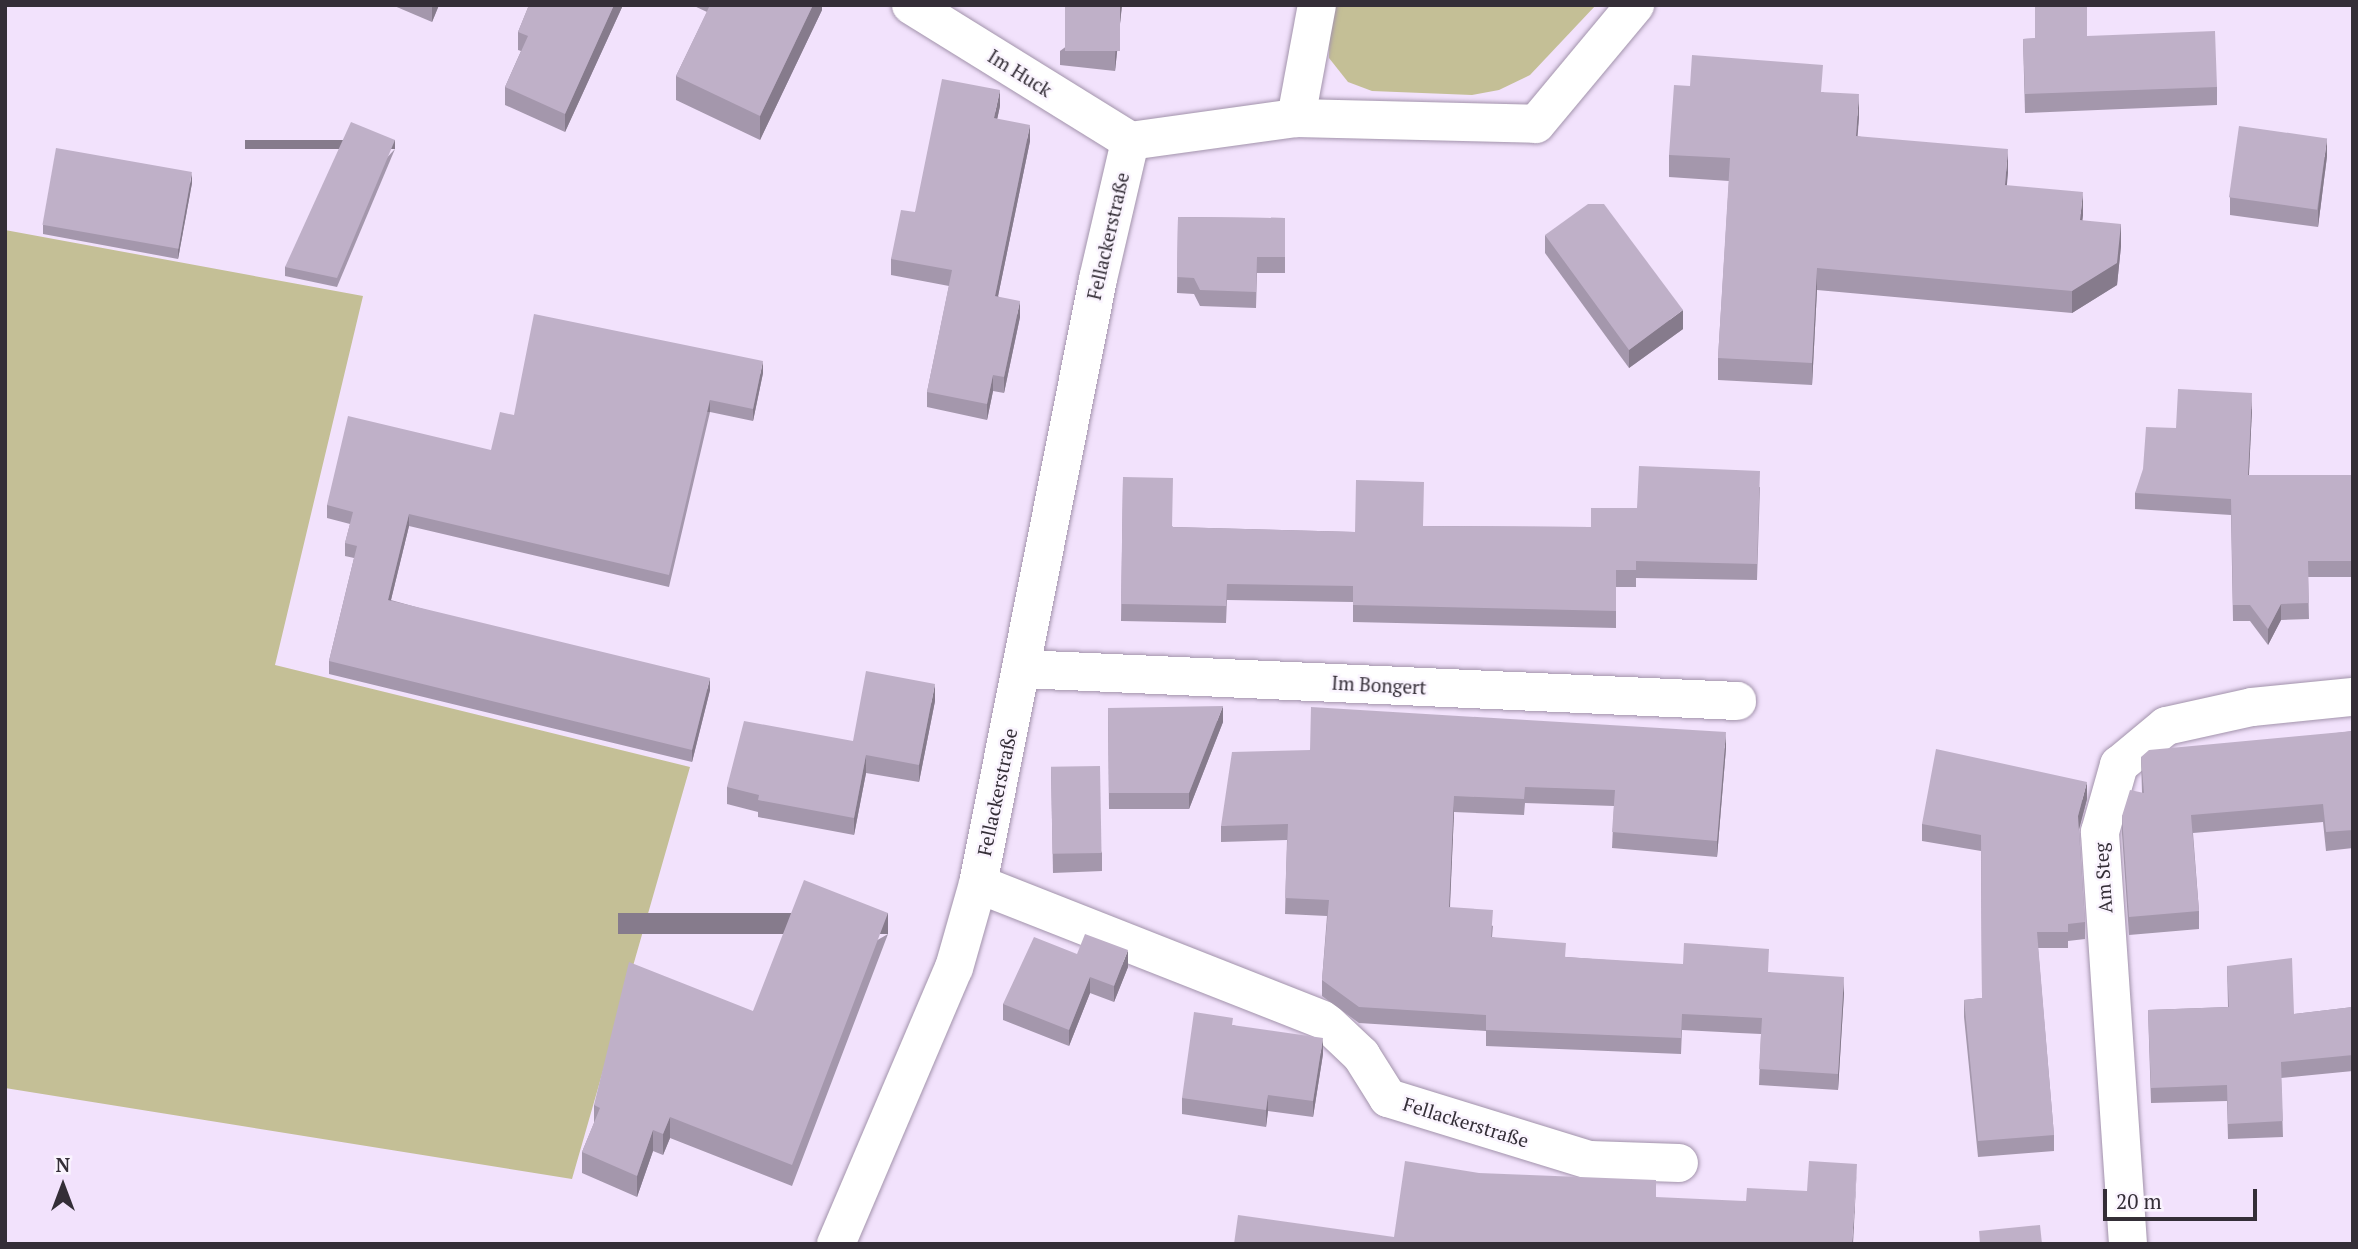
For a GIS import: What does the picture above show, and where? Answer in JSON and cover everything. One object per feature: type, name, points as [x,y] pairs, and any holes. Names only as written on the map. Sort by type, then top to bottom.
[{"type":"street","name":"Im Huck","points":[[911,5],[1130,141]]},
{"type":"street","points":[[1296,118],[1317,5]]},
{"type":"street","points":[[1130,141],[1296,118],[1536,124],[1635,5]]},
{"type":"street","name":"Fellackerstraße","points":[[836,1244],[954,968],[978,884],[1098,279],[1130,141]]},
{"type":"street","name":"Im Bongert","points":[[1022,669],[1737,701]]},
{"type":"street","name":"Am Steg","points":[[2128,1244],[2100,832],[2119,765],[2166,726],[2252,707],[2353,697]]},
{"type":"street","name":"Fellackerstraße","points":[[978,884],[1325,1021],[1360,1055],[1388,1098],[1590,1160],[1679,1163]]},
{"type":"shaded area","points":[[1330,5],[1596,5],[1530,75],[1499,90],[1472,95],[1372,91],[1348,82],[1329,58]]},
{"type":"shaded area","points":[[5,230],[363,296],[275,665],[690,767],[572,1179],[5,1088]]},
{"type":"building","points":[[529,5],[614,5],[565,114],[505,87],[528,36],[518,32]]},
{"type":"building","points":[[710,5],[813,5],[760,116],[676,76]]},
{"type":"building","points":[[1065,5],[1120,5],[1120,51],[1065,51]]},
{"type":"building","points":[[2035,5],[2087,5],[2087,36],[2215,31],[2217,87],[2025,94],[2023,39],[2035,38]]},
{"type":"building","points":[[1692,55],[1823,65],[1821,92],[1859,94],[1856,136],[2008,149],[2005,185],[2083,192],[2080,220],[2121,224],[2117,263],[2072,291],[1817,268],[1812,363],[1718,358],[1730,158],[1669,155],[1674,85],[1690,86]]},
{"type":"building","points":[[942,79],[1000,90],[994,118],[1030,125],[995,296],[1020,301],[1004,377],[993,375],[987,404],[927,392],[952,270],[891,259],[901,210],[915,212]]},
{"type":"building","points":[[351,122],[395,140],[337,278],[285,267]]},
{"type":"building","points":[[2239,126],[2327,138],[2317,210],[2229,197]]},
{"type":"building","points":[[56,148],[192,172],[178,249],[42,225]]},
{"type":"building","points":[[1588,204],[1604,204],[1683,310],[1629,350],[1545,235]]},
{"type":"building","points":[[1178,217],[1285,218],[1285,257],[1257,257],[1256,292],[1200,290],[1194,278],[1177,277]]},
{"type":"building","points":[[534,314],[763,361],[753,409],[710,400],[669,575],[409,514],[388,600],[710,678],[692,750],[329,661],[357,546],[345,543],[353,512],[327,505],[348,416],[491,450],[500,412],[514,415]]},
{"type":"building","points":[[2178,389],[2252,393],[2248,475],[2353,475],[2353,561],[2308,561],[2309,603],[2281,604],[2268,629],[2250,605],[2233,605],[2231,499],[2135,493],[2143,469],[2146,427],[2176,428]]},
{"type":"building","points":[[1639,466],[1760,471],[1757,564],[1636,561],[1636,570],[1616,570],[1616,611],[1353,605],[1353,586],[1227,584],[1226,606],[1121,604],[1123,477],[1173,478],[1172,527],[1355,532],[1356,480],[1424,482],[1423,526],[1591,527],[1591,508],[1637,508]]},
{"type":"building","points":[[866,671],[935,684],[919,765],[866,755],[854,818],[758,800],[759,795],[727,787],[744,721],[853,741]]},
{"type":"building","points":[[1223,706],[1189,793],[1109,793],[1108,708]]},
{"type":"building","points":[[1311,707],[1726,732],[1717,841],[1612,832],[1615,790],[1525,787],[1524,799],[1454,796],[1449,907],[1493,910],[1491,937],[1566,943],[1565,957],[1683,964],[1684,943],[1742,947],[1769,949],[1768,972],[1844,977],[1838,1074],[1759,1069],[1762,1018],[1682,1014],[1681,1038],[1486,1030],[1486,1015],[1359,1007],[1322,980],[1329,900],[1285,898],[1288,824],[1221,826],[1232,752],[1310,750]]},
{"type":"building","points":[[2353,731],[2353,830],[2326,832],[2323,804],[2191,815],[2199,911],[2129,917],[2122,816],[2130,790],[2144,793],[2141,757],[2149,750]]},
{"type":"building","points":[[1936,749],[2087,782],[2078,816],[2085,922],[2068,924],[2068,932],[2037,932],[2054,1135],[1978,1141],[1964,1000],[1982,998],[1981,835],[1922,824]]},
{"type":"building","points":[[1100,766],[1102,853],[1053,854],[1051,767]]},
{"type":"building","points":[[804,880],[888,913],[792,1165],[670,1117],[663,1134],[653,1130],[637,1176],[582,1152],[600,1108],[594,1105],[629,962],[753,1011]]},
{"type":"building","points":[[1085,934],[1128,950],[1114,986],[1090,977],[1069,1030],[1003,1004],[1034,937],[1077,954]]},
{"type":"building","points":[[2292,958],[2294,1014],[2353,1007],[2353,1055],[2281,1062],[2283,1121],[2228,1124],[2227,1085],[2151,1088],[2148,1010],[2229,1007],[2227,966]]},
{"type":"building","points":[[1194,1012],[1233,1018],[1232,1025],[1323,1038],[1313,1101],[1268,1095],[1266,1110],[1182,1098]]},
{"type":"building","points":[[1405,1161],[1479,1173],[1656,1180],[1656,1197],[1746,1201],[1747,1188],[1807,1191],[1809,1161],[1857,1164],[1852,1244],[1234,1244],[1238,1215],[1394,1237]]},
{"type":"building","points":[[2040,1225],[2042,1244],[1980,1244],[1979,1231]]}]
